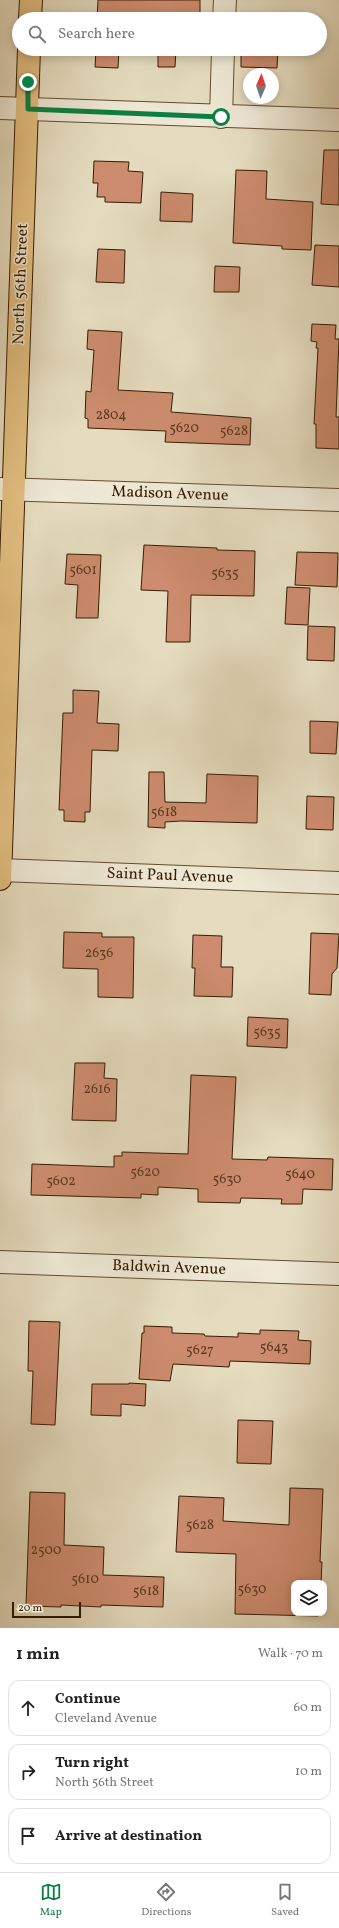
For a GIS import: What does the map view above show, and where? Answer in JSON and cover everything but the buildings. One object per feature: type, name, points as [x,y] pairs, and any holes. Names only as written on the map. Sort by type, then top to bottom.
[{"type":"main road","points":[[30,12],[31,0]]},
{"type":"main road","name":"North 56th Street","points":[[0,879],[7,489],[30,56]]},
{"type":"street","points":[[224,12],[225,0]]},
{"type":"street","points":[[221,117],[223,56]]},
{"type":"street","points":[[0,108],[339,120]]},
{"type":"street","name":"Madison Avenue","points":[[7,489],[339,500]]},
{"type":"street","name":"Saint Paul Avenue","points":[[0,870],[339,883]]},
{"type":"street","name":"Baldwin Avenue","points":[[0,1262],[339,1274]]},
{"type":"route","points":[[28,82],[28,109],[221,117]]}]
